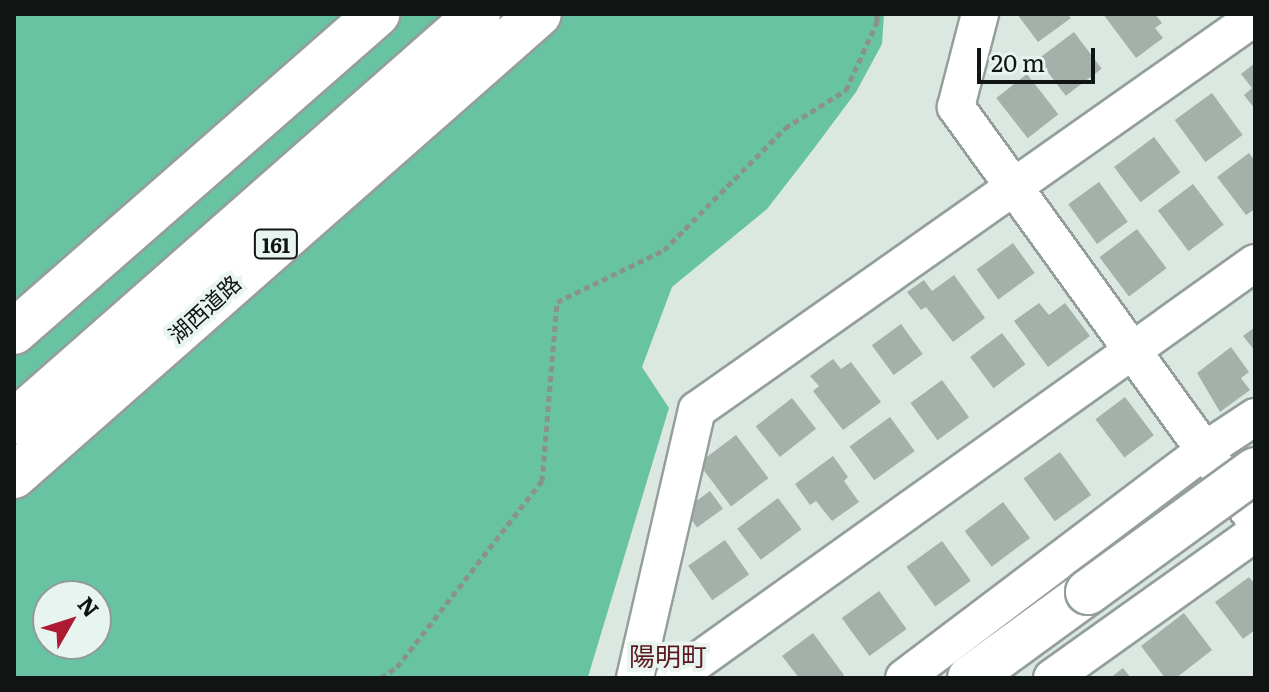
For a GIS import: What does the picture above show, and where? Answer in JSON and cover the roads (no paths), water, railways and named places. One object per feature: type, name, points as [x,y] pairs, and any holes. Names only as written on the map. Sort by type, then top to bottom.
[{"type":"main road","points":[[14,332],[377,14]]},
{"type":"main road","name":"湖西道路","points":[[14,422],[478,14]]},
{"type":"main road","name":"湖西道路","points":[[14,476],[539,14]]},
{"type":"main road","points":[[970,678],[1255,470]]},
{"type":"street","points":[[980,14],[956,107],[1255,520]]},
{"type":"street","points":[[635,678],[697,410],[1255,17]]},
{"type":"street","points":[[674,678],[1255,263]]},
{"type":"street","points":[[904,678],[1205,450],[1255,417]]},
{"type":"street","points":[[1052,678],[1255,533]]},
{"type":"district","name":"陽明町","points":[[668,655]]}]
